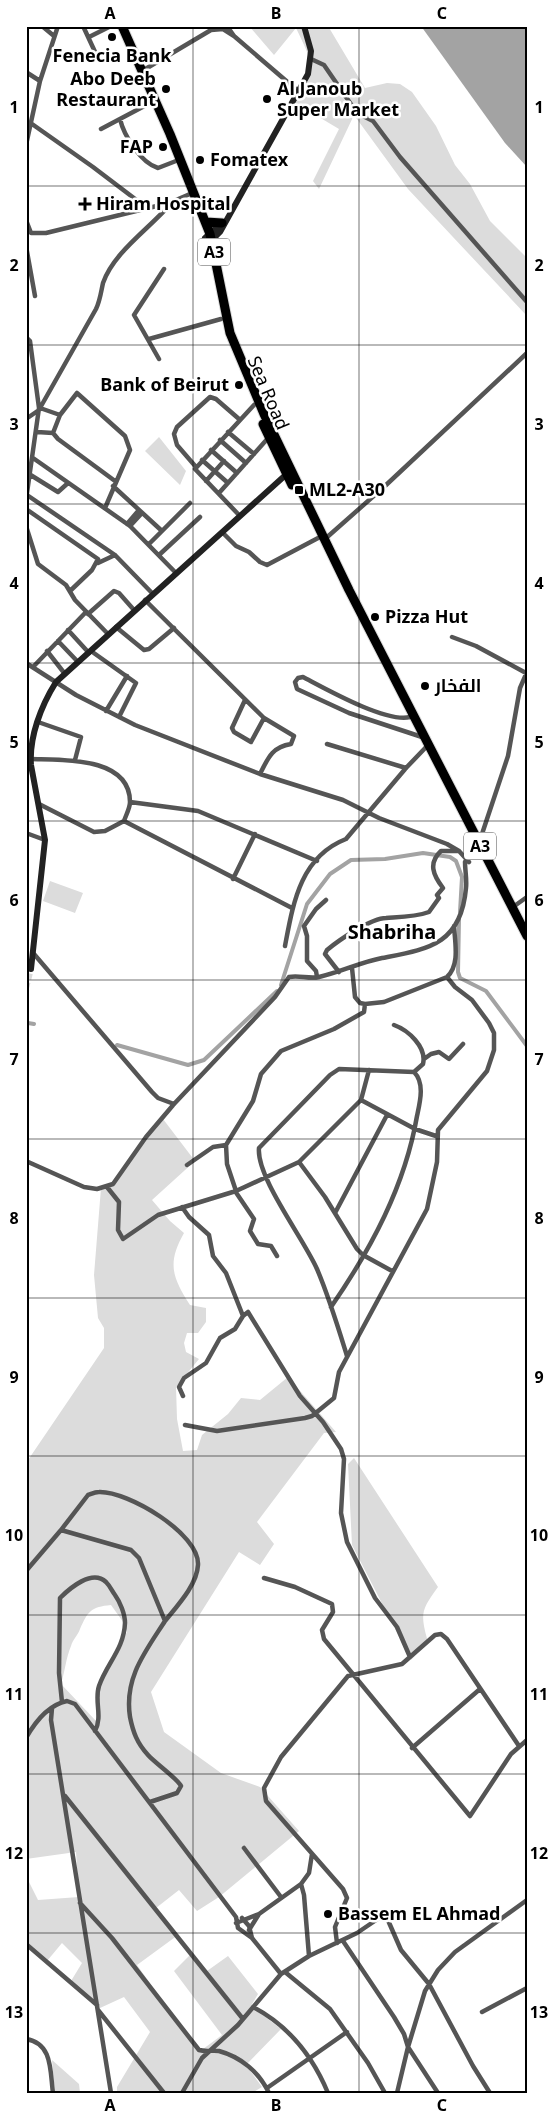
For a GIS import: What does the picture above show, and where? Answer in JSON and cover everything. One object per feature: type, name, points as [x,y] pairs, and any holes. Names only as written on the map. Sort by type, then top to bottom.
[{"type":"highway","name":"Sea Road","points":[[118,26],[209,239],[230,333],[288,472]]},
{"type":"highway","name":"Sea Road","points":[[122,26],[206,222],[221,319],[254,405],[405,700],[413,720],[428,744]]},
{"type":"highway","points":[[206,222],[223,222]]},
{"type":"highway","name":"Sea Road","points":[[413,720],[434,754],[479,850],[527,936]]},
{"type":"main road","points":[[209,239],[223,222],[308,74],[311,59],[309,42],[304,26]]},
{"type":"main road","points":[[31,969],[45,840],[30,759],[44,703],[56,682],[152,593],[288,472]]},
{"type":"street","points":[[42,26],[54,36]]},
{"type":"street","points":[[26,145],[40,81],[58,26]]},
{"type":"street","points":[[83,26],[96,54]]},
{"type":"street","points":[[88,37],[111,26]]},
{"type":"street","points":[[226,26],[234,36]]},
{"type":"street","points":[[142,71],[211,30],[223,29],[234,36],[298,91]]},
{"type":"street","points":[[311,59],[324,65],[357,113],[373,121],[400,157],[527,302]]},
{"type":"street","points":[[26,72],[40,81]]},
{"type":"street","points":[[101,129],[152,102]]},
{"type":"street","points":[[120,119],[137,152],[154,167],[158,168],[176,161]]},
{"type":"street","points":[[32,124],[147,208]]},
{"type":"street","points":[[26,220],[31,233],[46,233],[173,201],[190,194]]},
{"type":"street","points":[[26,419],[39,409],[96,309],[103,292],[103,284],[120,256],[173,201]]},
{"type":"street","points":[[26,246],[35,296]]},
{"type":"street","points":[[159,359],[134,314],[164,269]]},
{"type":"street","points":[[149,339],[221,319]]},
{"type":"street","points":[[26,337],[30,341],[39,409],[37,432],[28,474],[26,500]]},
{"type":"street","points":[[222,532],[236,546],[267,565],[322,538],[385,486],[527,353]]},
{"type":"street","points":[[53,433],[60,414],[72,396],[79,394],[125,436],[130,450],[105,508]]},
{"type":"street","points":[[239,419],[216,399],[210,397],[177,427],[174,434],[177,445],[196,467],[195,471],[240,516]]},
{"type":"street","points":[[196,467],[254,405]]},
{"type":"street","points":[[39,409],[60,414]]},
{"type":"street","points":[[37,432],[53,433],[114,484],[140,512],[162,531]]},
{"type":"street","points":[[228,432],[254,454]]},
{"type":"street","points":[[219,493],[269,437]]},
{"type":"street","points":[[220,440],[246,463]]},
{"type":"street","points":[[211,450],[237,473]]},
{"type":"street","points":[[32,458],[128,525],[176,573]]},
{"type":"street","points":[[202,460],[228,483]]},
{"type":"street","points":[[206,481],[224,461]]},
{"type":"street","points":[[28,474],[58,492],[68,482]]},
{"type":"street","points":[[27,495],[115,555],[152,593]]},
{"type":"street","points":[[149,544],[190,503]]},
{"type":"street","points":[[26,509],[97,558],[98,563]]},
{"type":"street","points":[[128,525],[140,512]]},
{"type":"street","points":[[159,555],[200,517]]},
{"type":"street","points":[[26,526],[38,564],[70,591],[75,600],[108,634]]},
{"type":"street","points":[[70,591],[98,563],[115,555]]},
{"type":"street","points":[[33,667],[46,651],[68,630],[114,591],[119,593],[134,610]]},
{"type":"street","points":[[145,600],[264,718],[294,738],[291,744],[278,747],[272,752],[260,774]]},
{"type":"street","points":[[116,627],[144,650],[148,650],[174,628]]},
{"type":"street","points":[[68,630],[90,652],[136,683],[136,687],[119,717]]},
{"type":"street","points":[[26,1161],[84,1187],[107,1187],[117,1179],[146,1137],[174,1104],[253,1021],[289,977],[317,977],[339,972],[378,959],[433,946],[445,938],[459,916],[465,900],[468,860],[479,850],[508,756],[520,688],[527,672],[476,646],[452,637]]},
{"type":"street","points":[[58,641],[78,662]]},
{"type":"street","points":[[46,651],[65,674]]},
{"type":"street","points":[[26,663],[119,717],[260,774],[343,800],[447,844],[459,851],[468,860]]},
{"type":"street","points":[[106,711],[127,676]]},
{"type":"street","points":[[413,720],[400,719],[350,700],[303,677],[298,678],[295,682],[298,689],[345,711],[398,731],[422,737]]},
{"type":"street","points":[[245,700],[232,728],[234,732],[250,742],[264,718]]},
{"type":"street","points":[[345,711],[350,700]]},
{"type":"street","points":[[398,731],[400,719]]},
{"type":"street","points":[[38,722],[81,737],[75,760]]},
{"type":"street","points":[[327,744],[406,768]]},
{"type":"street","points":[[285,946],[292,908],[300,882],[316,861],[333,844],[346,839],[428,744]]},
{"type":"street","points":[[30,759],[75,760],[98,765],[120,777],[125,785],[130,802],[124,821],[105,830],[94,832],[39,804]]},
{"type":"street","points":[[130,802],[198,811],[316,861]]},
{"type":"street","points":[[124,821],[292,908]]},
{"type":"street","points":[[26,833],[45,840]]},
{"type":"street","points":[[233,879],[255,834]]},
{"type":"street","points":[[339,972],[325,954],[331,946],[373,921],[386,918],[401,918],[431,910],[439,898],[437,894],[443,888],[432,867],[438,853],[459,851]]},
{"type":"street","points":[[512,907],[527,897]]},
{"type":"street","points":[[317,977],[316,971],[307,961],[304,926],[316,909],[326,900]]},
{"type":"street","points":[[352,968],[355,997],[360,1003],[365,1004],[384,1002],[446,977],[455,964],[454,925]]},
{"type":"street","points":[[34,954],[152,1092],[158,1098],[174,1104]]},
{"type":"street","points":[[185,1424],[203,1430],[217,1430],[305,1418],[315,1414],[334,1398],[337,1378],[347,1356],[427,1209],[438,1162],[436,1136],[441,1125],[487,1071],[495,1043],[494,1033],[479,1009],[446,977]]},
{"type":"street","points":[[276,1256],[271,1246],[258,1244],[250,1231],[254,1219],[235,1191],[227,1164],[226,1145],[253,1101],[261,1074],[276,1055],[362,1014],[365,1004]]},
{"type":"street","points":[[394,1025],[412,1035],[424,1059]]},
{"type":"street","points":[[347,1356],[331,1307],[306,1247],[266,1178],[259,1153],[261,1144],[334,1072],[344,1068],[414,1072],[423,1064],[424,1059],[431,1054],[440,1052],[449,1059],[463,1044]]},
{"type":"street","points":[[107,1187],[119,1202],[118,1230],[123,1239],[158,1215],[235,1191],[266,1178],[299,1162],[360,1100],[369,1070]]},
{"type":"street","points":[[331,1307],[363,1255],[394,1198],[415,1129],[420,1081],[414,1072]]},
{"type":"street","points":[[360,1100],[415,1129],[436,1136]]},
{"type":"street","points":[[335,1213],[387,1115]]},
{"type":"street","points":[[187,1165],[213,1147],[226,1145]]},
{"type":"street","points":[[299,1162],[363,1255],[392,1272]]},
{"type":"street","points":[[182,1207],[189,1217],[209,1235],[213,1256],[226,1274],[243,1316]]},
{"type":"street","points":[[183,1396],[179,1387],[184,1378],[206,1363],[220,1338],[235,1328],[247,1312],[300,1396],[333,1436],[344,1459],[341,1514],[347,1542],[375,1598],[397,1628],[410,1657]]},
{"type":"street","points":[[26,1571],[88,1495],[100,1492],[158,1513],[196,1551],[198,1564],[196,1576],[137,1665],[128,1695],[133,1730],[139,1744],[181,1786],[177,1793],[150,1802]]},
{"type":"street","points":[[61,1530],[131,1550],[139,1558],[165,1621]]},
{"type":"street","points":[[62,1702],[59,1673],[60,1598],[76,1585],[97,1578],[106,1582],[119,1600],[125,1621],[123,1639],[119,1651],[99,1686],[100,1713],[95,1731]]},
{"type":"street","points":[[264,1578],[295,1587],[332,1604],[333,1612],[322,1630],[324,1639],[354,1673],[412,1748],[470,1816],[499,1771],[519,1746],[527,1740]]},
{"type":"street","points":[[337,1943],[335,1926],[346,1901],[346,1895],[327,1868],[312,1854],[266,1801],[264,1788],[281,1757],[337,1688],[354,1673],[398,1666],[435,1635],[441,1634],[447,1639],[519,1746]]},
{"type":"street","points":[[412,1748],[480,1689]]},
{"type":"street","points":[[26,1738],[41,1716],[52,1708],[62,1702],[75,1704],[236,1917],[236,1923],[244,1934],[252,1938],[283,1973],[322,2000],[346,2032],[385,2093]]},
{"type":"street","points":[[52,1708],[51,1720],[111,2093]]},
{"type":"street","points":[[41,1716],[51,1720]]},
{"type":"street","points":[[64,1795],[243,2019]]},
{"type":"street","points":[[244,1848],[281,1897]]},
{"type":"street","points":[[236,1923],[259,1914],[301,1884],[310,1872],[312,1854]]},
{"type":"street","points":[[301,1884],[304,1895],[309,1956]]},
{"type":"street","points":[[397,2093],[408,2047],[429,1984],[445,1961],[455,1952],[527,1900]]},
{"type":"street","points":[[80,1902],[199,2050],[235,2057],[248,2065],[268,2090],[346,2032]]},
{"type":"street","points":[[244,1934],[259,1914]]},
{"type":"street","points":[[82,1920],[93,1916]]},
{"type":"street","points":[[182,2093],[202,2058],[243,2019],[283,1973],[309,1956],[343,1941],[384,1916],[407,1959],[429,1984],[473,2066],[490,2093]]},
{"type":"street","points":[[236,1917],[245,1919],[250,1928],[252,1938]]},
{"type":"street","points":[[343,1941],[394,2017],[404,2034],[408,2047],[438,2093]]},
{"type":"street","points":[[26,1944],[97,2007],[164,2093]]},
{"type":"street","points":[[482,2012],[527,1988]]},
{"type":"street","points":[[253,2007],[276,2022],[311,2058],[328,2093]]},
{"type":"street","points":[[26,2038],[34,2042],[50,2057],[54,2093]]},
{"type":"shaded area","points":[[249,26],[328,26],[365,88],[387,83],[400,84],[412,92],[436,126],[455,165],[470,184],[490,221],[527,258],[527,316],[408,189],[354,115],[319,189],[313,181],[339,129],[292,101],[308,72],[309,58],[306,51],[296,28],[274,55]]},
{"type":"shaded area","points":[[421,26],[527,26],[527,167],[505,143]]},
{"type":"shaded area","points":[[159,437],[186,471],[180,485],[145,451]]},
{"type":"shaded area","points":[[50,881],[83,893],[75,913],[43,901]]},
{"type":"shaded area","points":[[163,1119],[195,1161],[152,1200],[170,1221],[184,1233],[175,1253],[174,1262],[174,1270],[179,1286],[190,1305],[206,1308],[206,1322],[198,1333],[187,1333],[184,1343],[186,1352],[199,1359],[176,1387],[177,1419],[183,1451],[197,1450],[202,1435],[228,1414],[241,1398],[260,1400],[288,1377],[336,1432],[324,1433],[257,1522],[274,1544],[260,1565],[239,1552],[151,1692],[164,1732],[221,1773],[260,1787],[299,1831],[219,1897],[197,1911],[179,1890],[156,1908],[178,1935],[137,1965],[199,2052],[222,2035],[174,1971],[192,1953],[207,1971],[228,1956],[258,1994],[251,2006],[281,2029],[246,2065],[262,2087],[252,2093],[117,2093],[117,2087],[150,2032],[124,1997],[100,2008],[71,1981],[82,1963],[62,1943],[47,1961],[26,1943],[26,1876],[38,1900],[79,1897],[76,1852],[26,1859],[26,1463],[104,1348],[104,1328],[98,1318],[94,1275],[101,1188],[113,1184],[135,1152]],"holes":[[[111,1605],[126,1626],[127,1632],[97,1692],[96,1721],[61,1684],[69,1651],[85,1618],[91,1611],[99,1607]]]},
{"type":"shaded area","points":[[354,1458],[438,1587],[425,1607],[423,1618],[428,1642],[411,1660],[352,1545],[348,1464]]},
{"type":"shaded area","points":[[52,2060],[79,2084],[80,2093],[55,2093]]},
{"type":"waterway","points":[[281,985],[307,904],[330,874],[351,860],[385,859],[423,853],[450,857],[456,861],[462,877],[460,912]]},
{"type":"waterway","points":[[459,919],[458,972],[460,978],[486,991],[527,1046]]},
{"type":"waterway","points":[[117,1045],[188,1065],[204,1060],[277,991]]},
{"type":"waterway","points":[[28,1023],[34,1024]]},
{"type":"tunnel","points":[[26,988],[31,969]]},
{"type":"place","name":"Fenecia Bank","points":[[112,37]]},
{"type":"place","name":"Abo Deeb Restaurant","points":[[166,89]]},
{"type":"place","name":"Al Janoub Super Market","points":[[267,99]]},
{"type":"place","name":"FAP","points":[[163,147]]},
{"type":"place","name":"Fomatex","points":[[200,160]]},
{"type":"place","name":"Hiram Hospital","points":[[85,204]]},
{"type":"place","name":"Bank of Beirut","points":[[239,385]]},
{"type":"place","name":"ML2-A30","points":[[299,490]]},
{"type":"place","name":"Pizza Hut","points":[[375,617]]},
{"type":"place","name":"الفخار","points":[[425,686]]},
{"type":"place","name":"Bassem EL Ahmad","points":[[328,1914]]},
{"type":"district","name":"Shabriha","points":[[392,932]]}]
